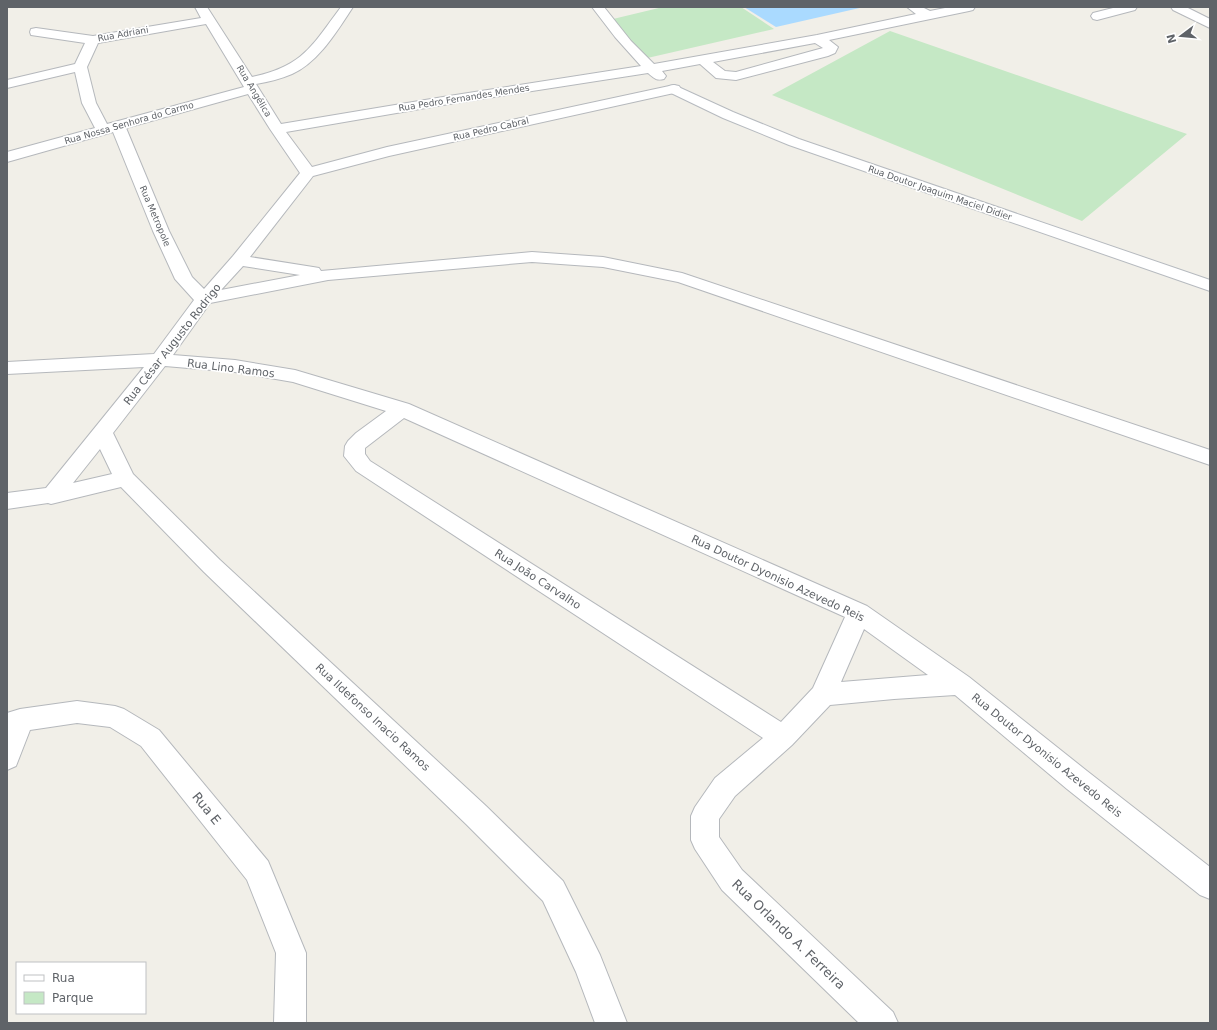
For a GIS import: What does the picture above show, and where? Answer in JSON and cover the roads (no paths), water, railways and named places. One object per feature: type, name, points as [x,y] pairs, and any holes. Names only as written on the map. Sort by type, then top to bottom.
[{"type":"street","name":"Rua Angélica","points":[[201,7],[277,129],[308,173]]},
{"type":"street","name":"Rua Nossa Senhora do Carmo","points":[[7,157],[111,128],[250,85],[287,71],[298,65],[314,50],[347,7]]},
{"type":"street","name":"Rua Doutor Joaquim Maciel Didier","points":[[598,7],[617,32],[651,69],[674,89],[728,115],[794,142],[1210,286]]},
{"type":"street","points":[[913,7],[928,15]]},
{"type":"street","name":"Rua Pedro Fernandes Mendes","points":[[277,129],[449,100],[651,69],[817,38],[969,7]]},
{"type":"street","points":[[1097,16],[1131,7]]},
{"type":"street","points":[[1176,7],[1210,24]]},
{"type":"street","name":"Rua Adriani","points":[[36,32],[93,40],[209,20]]},
{"type":"street","points":[[702,59],[722,75],[736,76],[830,50],[831,47],[817,38]]},
{"type":"street","points":[[7,84],[80,67],[93,40]]},
{"type":"street","name":"Rua Metropole","points":[[80,67],[89,104],[111,128],[184,280],[204,299]]},
{"type":"street","name":"Rua Pedro Cabral","points":[[308,173],[387,152],[674,89]]},
{"type":"street","name":"Rua César Augusto Rodrigo","points":[[51,496],[160,360],[204,299],[239,260],[308,173]]},
{"type":"street","points":[[204,299],[328,275],[532,257],[603,262],[682,278],[1210,458]]},
{"type":"street","points":[[239,260],[328,275]]},
{"type":"street","name":"Rua Lino Ramos","points":[[7,368],[160,360],[235,366],[295,376],[402,409]]},
{"type":"street","name":"Rua Doutor Dyonisio Azevedo Reis","points":[[402,409],[859,613],[960,684],[1077,780],[1210,884]]},
{"type":"street","name":"Rua João Carvalho","points":[[402,409],[363,438],[355,446],[354,456],[363,466],[783,737]]},
{"type":"street","name":"Rua Ildefonso Inacio Ramos","points":[[103,433],[125,478],[212,566],[476,815],[553,891],[589,966],[611,1023]]},
{"type":"street","points":[[7,501],[51,496],[125,478]]},
{"type":"street","name":"Rua Orlando A. Ferreira","points":[[859,613],[823,695],[783,737],[725,787],[705,816],[705,840],[732,880],[882,1023]]},
{"type":"street","points":[[823,695],[894,688],[960,684]]},
{"type":"street","name":"Rua E","points":[[14,722],[77,712],[115,717],[150,738],[258,871],[291,953],[290,1023]]},
{"type":"street","points":[[7,758],[14,722]]},
{"type":"water","points":[[744,7],[864,7],[776,27]]}]
